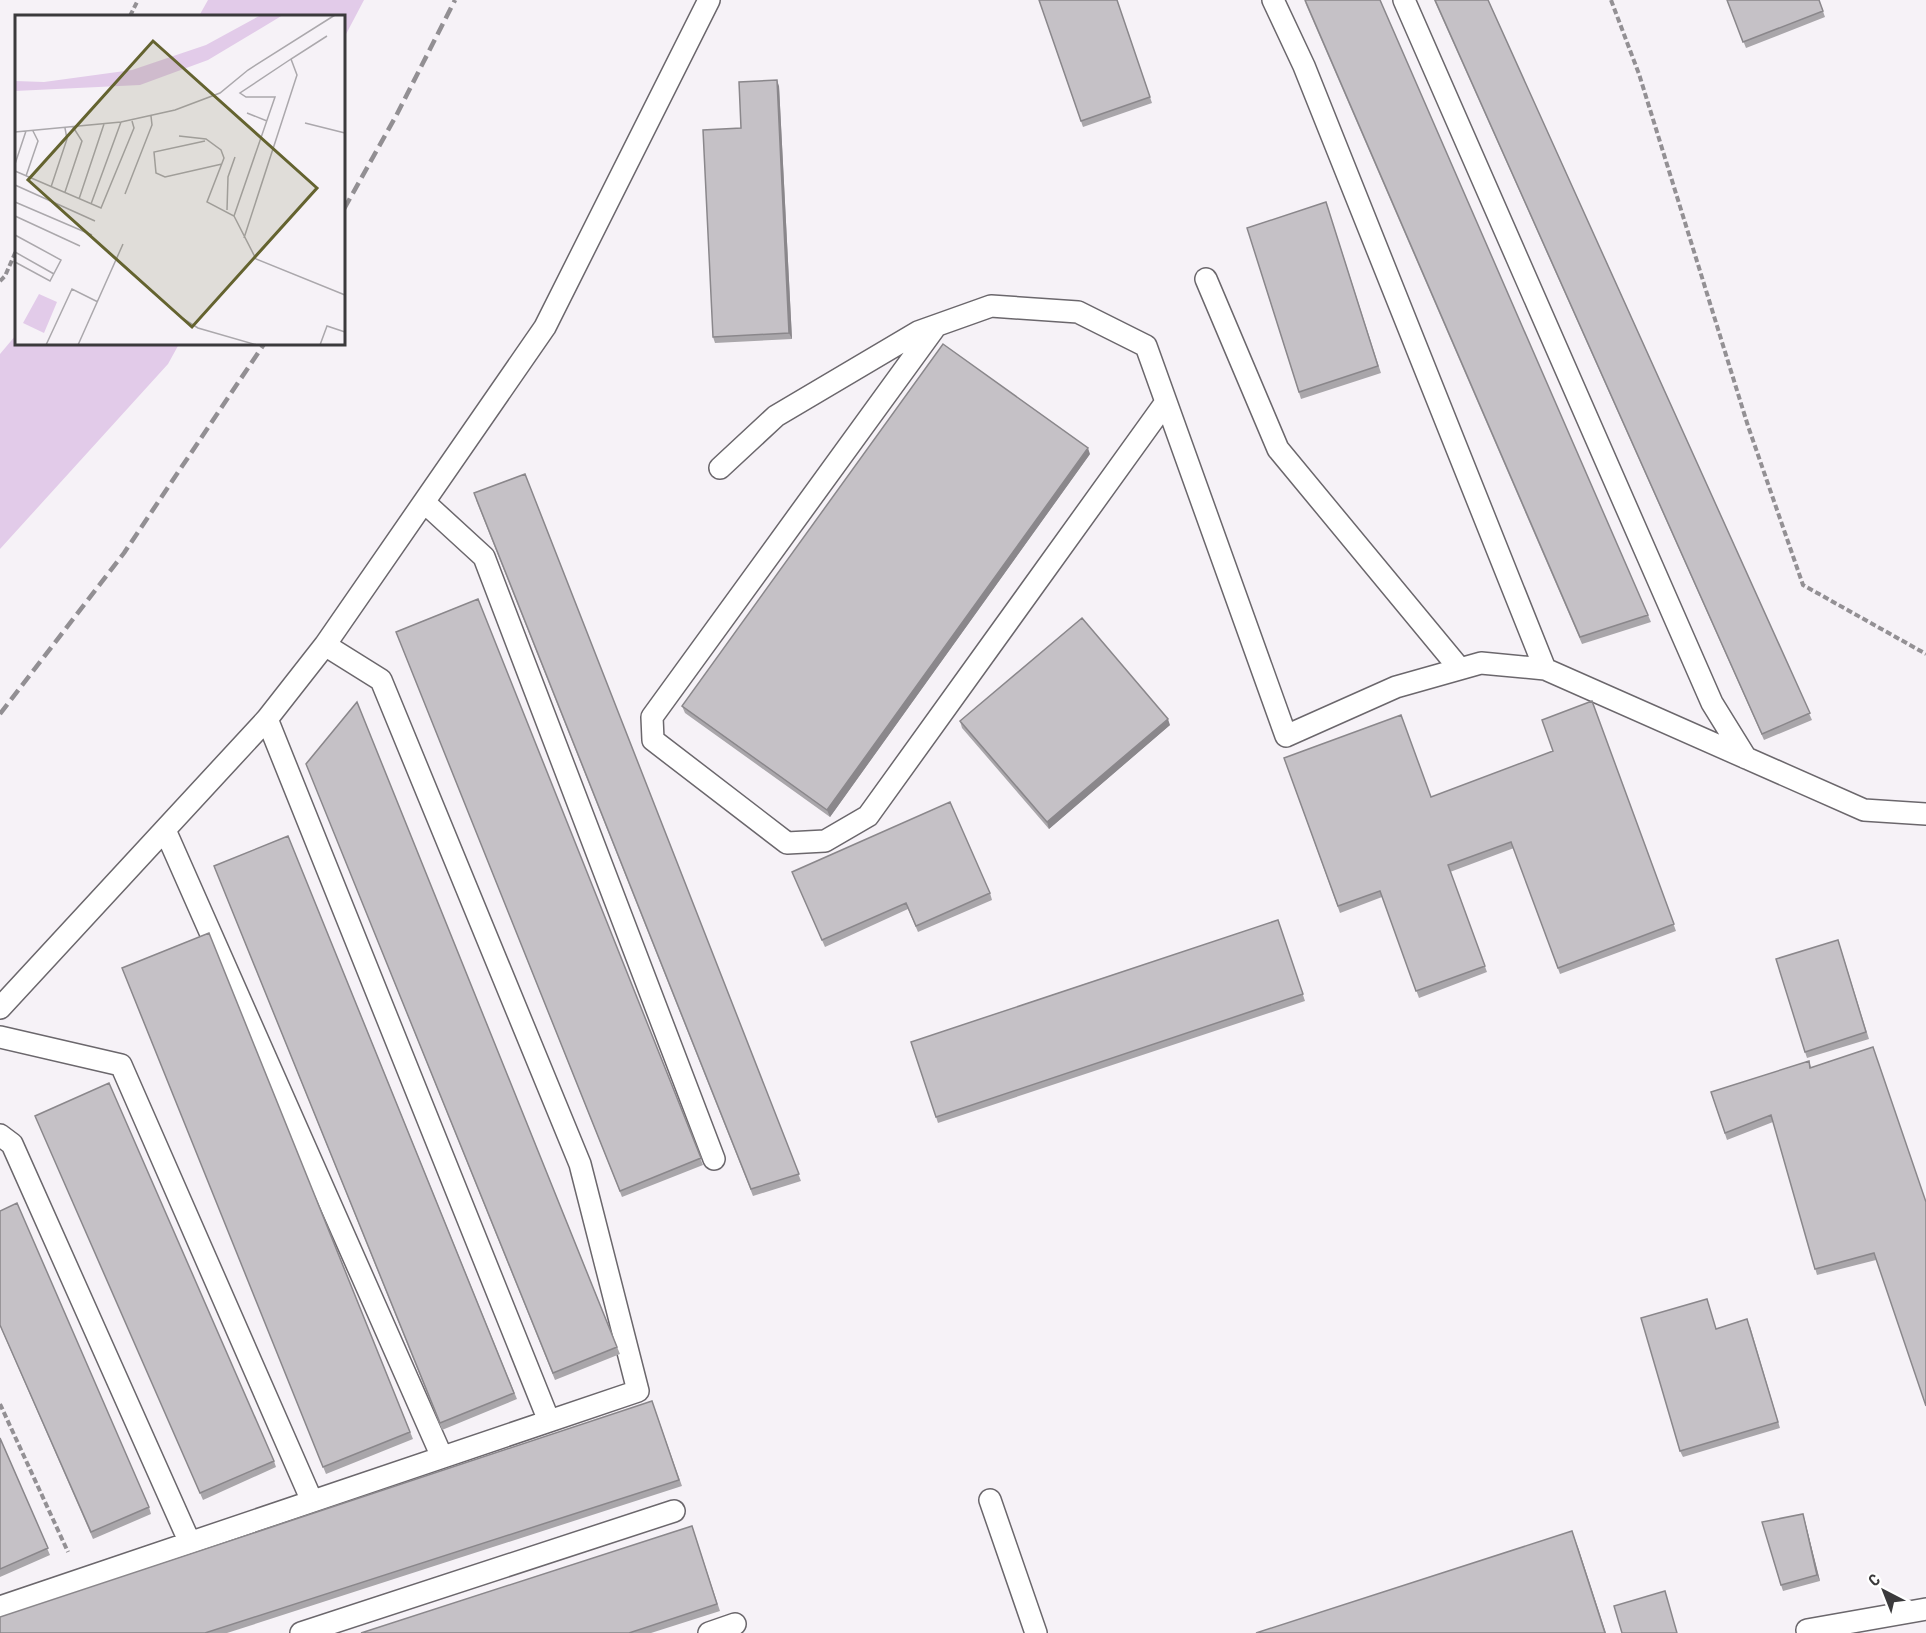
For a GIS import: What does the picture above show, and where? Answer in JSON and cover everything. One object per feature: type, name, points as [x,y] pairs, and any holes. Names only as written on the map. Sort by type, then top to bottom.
[{"type":"lane","points":[[0,1008],[267,719],[325,645],[545,327],[709,0]]},
{"type":"lane","points":[[1274,0],[1308,77],[1545,669]]},
{"type":"lane","points":[[1404,0],[1712,703],[1746,758]]},
{"type":"lane","points":[[1206,279],[1278,449],[1461,669]]},
{"type":"lane","points":[[720,468],[776,416],[918,332],[991,306],[1078,312],[1146,346],[1286,736],[1396,687],[1481,663],[1545,669],[1864,810],[1926,814]]},
{"type":"lane","points":[[937,325],[652,717],[653,740],[787,843],[825,841],[868,816],[1166,402]]},
{"type":"lane","points":[[424,502],[484,557],[714,1159]]},
{"type":"lane","points":[[0,1607],[638,1391],[580,1164],[381,680],[325,645]]},
{"type":"lane","points":[[267,719],[549,1421]]},
{"type":"lane","points":[[165,830],[442,1457]]},
{"type":"lane","points":[[0,1036],[121,1065],[312,1501]]},
{"type":"lane","points":[[0,1135],[12,1144],[190,1543]]},
{"type":"lane","points":[[990,1500],[1036,1633]]},
{"type":"lane","points":[[301,1633],[674,1511]]},
{"type":"lane","points":[[1807,1630],[1926,1609]]},
{"type":"lane","points":[[708,1633],[735,1624]]},
{"type":"path","points":[[130,15],[138,0]]},
{"type":"path","points":[[1611,0],[1639,74],[1749,426],[1803,585],[1926,654]]},
{"type":"path","points":[[0,281],[5,276],[15,253]]},
{"type":"path","points":[[0,1404],[81,1580]]},
{"type":"shaded area","points":[[208,0],[364,0],[345,36],[345,15],[200,15]]},
{"type":"shaded area","points":[[15,336],[15,345],[178,345],[168,364],[0,549],[0,354]]},
{"type":"building","points":[[1039,0],[1117,0],[1150,97],[1081,121]]},
{"type":"building","points":[[1305,0],[1380,0],[1648,615],[1580,637]]},
{"type":"building","points":[[1435,0],[1488,0],[1810,713],[1762,734]]},
{"type":"building","points":[[1727,0],[1819,0],[1823,11],[1743,42]]},
{"type":"building","points":[[777,80],[789,333],[713,337],[703,130],[741,128],[739,82]]},
{"type":"building","points":[[1326,202],[1378,366],[1299,392],[1247,228]]},
{"type":"building","points":[[943,344],[1088,448],[827,810],[682,706]]},
{"type":"building","points":[[525,474],[799,1174],[751,1189],[474,493]]},
{"type":"building","points":[[478,599],[701,1158],[620,1191],[396,632]]},
{"type":"building","points":[[1082,618],[1168,719],[1047,822],[960,721]]},
{"type":"building","points":[[1592,701],[1674,924],[1558,968],[1511,842],[1448,865],[1485,966],[1416,991],[1380,891],[1338,906],[1284,758],[1401,715],[1431,797],[1553,751],[1542,720]]},
{"type":"building","points":[[357,702],[617,1347],[553,1373],[306,764]]},
{"type":"building","points":[[950,802],[990,893],[916,926],[906,903],[822,940],[792,872]]},
{"type":"building","points":[[288,836],[514,1393],[440,1423],[214,866]]},
{"type":"building","points":[[1278,920],[1303,994],[936,1117],[911,1042]]},
{"type":"building","points":[[209,933],[410,1432],[323,1467],[122,968]]},
{"type":"building","points":[[1838,940],[1866,1032],[1805,1052],[1776,959]]},
{"type":"building","points":[[1873,1047],[1926,1202],[1926,1406],[1874,1253],[1815,1269],[1771,1115],[1725,1133],[1711,1092],[1809,1061],[1810,1068]]},
{"type":"building","points":[[109,1083],[274,1461],[200,1493],[35,1116]]},
{"type":"building","points":[[17,1203],[149,1507],[91,1532],[0,1325],[0,1211]]},
{"type":"building","points":[[1707,1299],[1716,1329],[1747,1319],[1778,1422],[1680,1451],[1641,1318]]},
{"type":"building","points":[[652,1401],[679,1480],[205,1633],[0,1633],[0,1617]]},
{"type":"building","points":[[0,1438],[48,1548],[0,1569]]},
{"type":"building","points":[[1803,1514],[1817,1575],[1781,1585],[1762,1522]]},
{"type":"building","points":[[692,1526],[717,1604],[629,1633],[361,1633]]},
{"type":"building","points":[[1572,1531],[1605,1633],[1256,1633]]},
{"type":"building","points":[[1665,1591],[1677,1633],[1622,1633],[1614,1606]]},
{"type":"railway","points":[[345,207],[396,116],[455,0]]},
{"type":"railway","points":[[0,714],[124,553],[263,345]]}]
